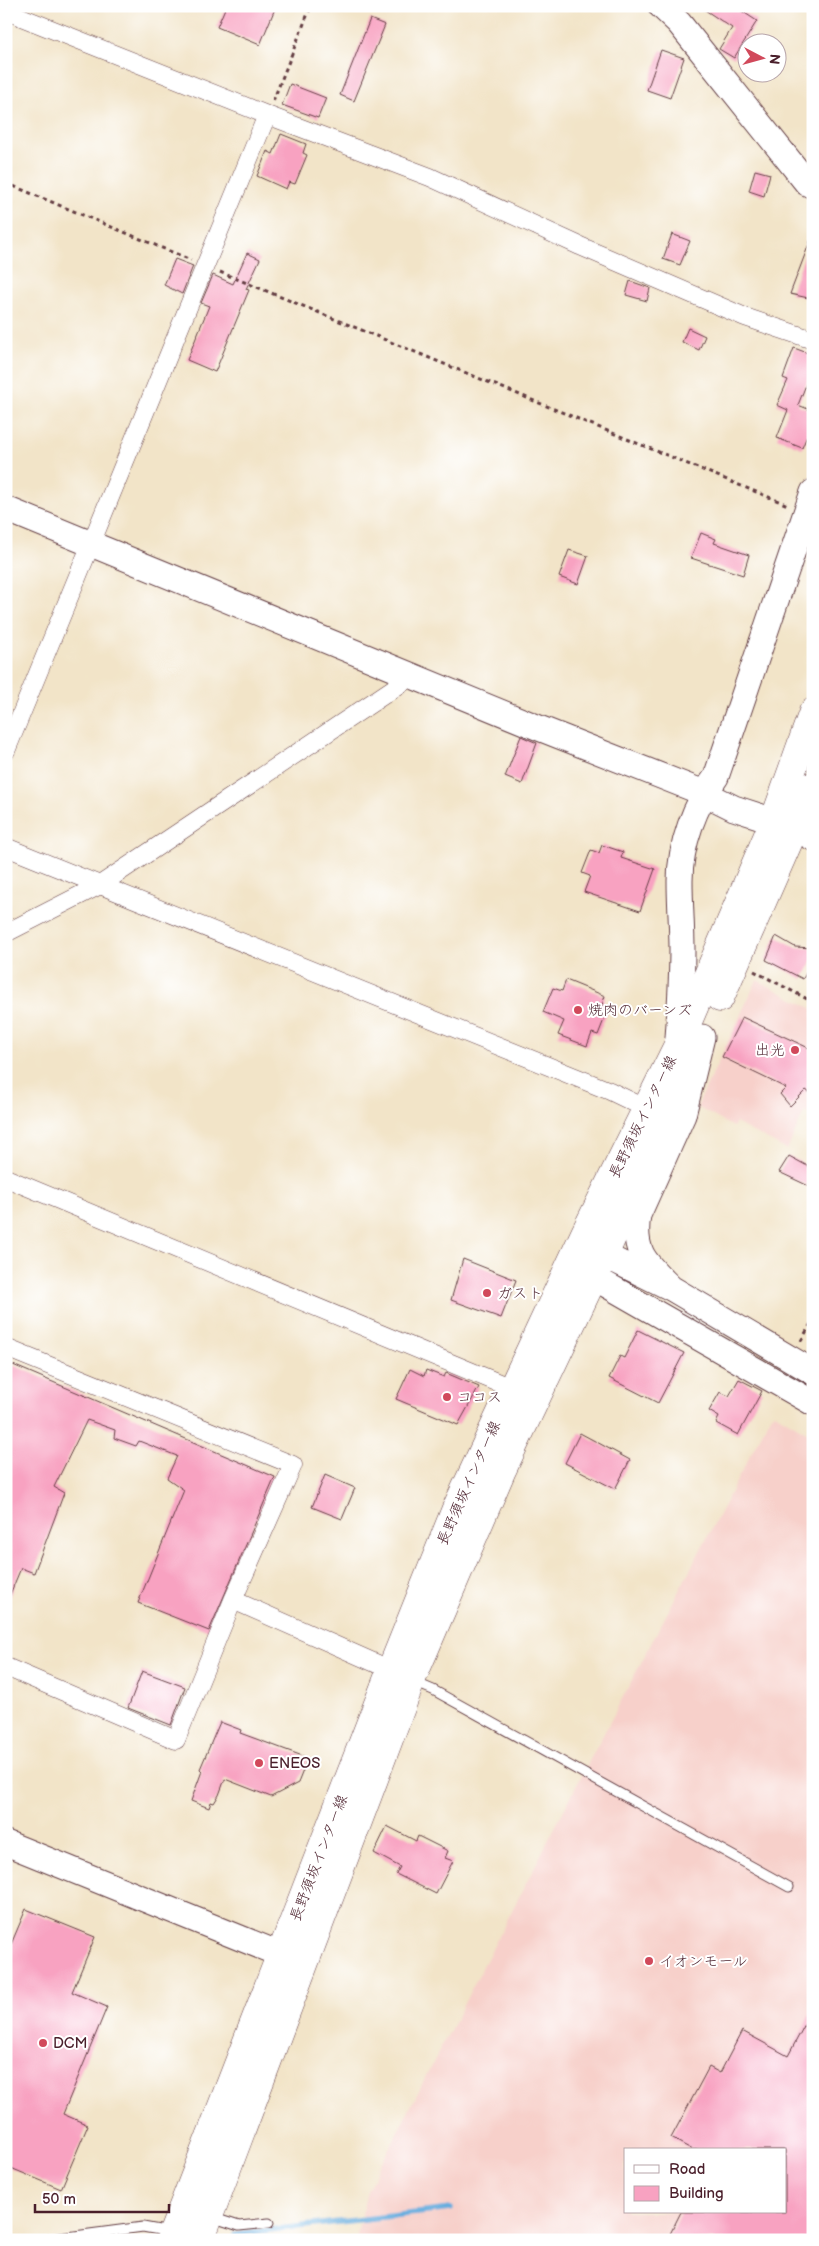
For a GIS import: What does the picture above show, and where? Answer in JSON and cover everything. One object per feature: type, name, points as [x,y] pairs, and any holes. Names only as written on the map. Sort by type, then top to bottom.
[{"type":"main road","name":"長野須坂インター線","points":[[171,2236],[282,1955],[401,1675],[502,1470],[598,1266],[690,1042],[794,829],[813,712]]},
{"type":"main road","name":"長野須坂インター線","points":[[204,2228],[401,1675],[455,1511],[576,1251],[647,1109],[690,1042],[736,962],[813,786]]},
{"type":"street","points":[[662,6],[679,23],[807,182],[813,186]]},
{"type":"street","points":[[6,10],[267,115],[430,177],[580,246],[699,297],[776,329],[813,340]]},
{"type":"street","points":[[6,751],[267,115]]},
{"type":"street","points":[[810,503],[716,777],[704,793],[686,840],[680,880],[682,973],[690,1042],[682,1115],[638,1215],[636,1228],[638,1249],[645,1262],[672,1288],[813,1372]]},
{"type":"street","points":[[6,508],[412,676],[704,793],[734,808],[794,829]]},
{"type":"street","points":[[6,933],[100,885],[412,676]]},
{"type":"street","points":[[6,847],[601,1088],[647,1109]]},
{"type":"street","points":[[6,1178],[511,1388]]},
{"type":"street","points":[[576,1251],[813,1403]]},
{"type":"street","points":[[598,1266],[672,1288]]},
{"type":"street","points":[[6,1348],[293,1465],[233,1600],[176,1740],[6,1667]]},
{"type":"street","points":[[233,1600],[401,1675]]},
{"type":"street","points":[[6,1843],[282,1955]]},
{"type":"lane","points":[[401,1675],[433,1690],[789,1888]]},
{"type":"lane","points":[[204,2228],[269,2223]]},
{"type":"lane","points":[[44,2240],[143,2227],[171,2236]]},
{"type":"path","points":[[267,115],[311,6]]},
{"type":"path","points":[[6,183],[206,266],[810,503]]},
{"type":"path","points":[[736,962],[813,1002]]},
{"type":"shaded area","points":[[757,980],[813,1009],[813,1115],[804,1112],[787,1150],[736,1123],[733,1127],[697,1107]]},
{"type":"shaded area","name":"イオンモール","points":[[773,1412],[813,1436],[813,2240],[356,2240],[367,2191],[583,1773]]},
{"type":"building","points":[[226,6],[276,6],[260,45],[217,27]]},
{"type":"building","points":[[699,6],[734,6],[757,21],[750,32],[736,32],[736,55],[734,58],[719,49],[732,28]]},
{"type":"building","points":[[370,19],[385,25],[354,101],[340,95]]},
{"type":"building","points":[[661,50],[684,58],[670,98],[647,90]]},
{"type":"building","points":[[290,84],[326,98],[318,118],[282,105]]},
{"type":"building","points":[[281,134],[306,144],[303,153],[307,155],[295,184],[289,182],[286,189],[257,176],[267,151],[273,154]]},
{"type":"building","points":[[755,170],[770,174],[764,196],[749,191]]},
{"type":"building","points":[[672,234],[690,241],[680,265],[663,259]]},
{"type":"building","points":[[813,236],[813,299],[790,294]]},
{"type":"building","points":[[247,253],[260,259],[246,289],[249,290],[215,372],[187,360],[209,306],[201,303],[213,275],[233,284]]},
{"type":"building","points":[[175,259],[193,266],[182,294],[164,285]]},
{"type":"building","points":[[630,281],[650,288],[647,301],[626,295]]},
{"type":"building","points":[[688,328],[705,336],[699,350],[682,342]]},
{"type":"building","points":[[794,348],[813,355],[813,367],[798,405],[813,411],[813,438],[807,436],[802,448],[777,438],[788,410],[777,405],[788,380],[783,378]]},
{"type":"building","points":[[701,533],[716,539],[714,543],[749,555],[743,575],[691,558]]},
{"type":"building","points":[[569,550],[588,556],[578,584],[559,577]]},
{"type":"building","points":[[521,736],[537,743],[522,784],[505,777]]},
{"type":"building","points":[[602,845],[623,852],[621,858],[655,869],[640,911],[584,892],[590,876],[582,873],[591,850],[599,853]]},
{"type":"building","points":[[776,936],[795,947],[813,948],[813,960],[803,979],[766,960]]},
{"type":"building","points":[[566,980],[605,996],[602,1005],[609,1007],[598,1035],[592,1033],[587,1046],[558,1035],[564,1021],[543,1012],[553,988],[562,991]]},
{"type":"building","points":[[742,1017],[813,1050],[813,1095],[806,1090],[790,1106],[780,1094],[786,1088],[722,1057]]},
{"type":"building","points":[[789,1156],[813,1169],[813,1188],[779,1172]]},
{"type":"building","points":[[463,1259],[516,1280],[501,1318],[451,1300]]},
{"type":"building","points":[[638,1330],[684,1353],[658,1403],[609,1378],[620,1356],[624,1358]]},
{"type":"building","points":[[6,1362],[275,1477],[209,1631],[138,1603],[184,1490],[167,1478],[177,1456],[139,1441],[136,1446],[114,1438],[115,1430],[87,1420],[54,1487],[64,1493],[34,1573],[21,1568],[6,1604]]},
{"type":"building","points":[[410,1369],[424,1376],[426,1370],[444,1377],[446,1373],[479,1387],[458,1425],[396,1399]]},
{"type":"building","points":[[739,1379],[762,1391],[738,1435],[716,1423],[719,1417],[709,1411],[720,1392],[729,1396]]},
{"type":"building","points":[[580,1433],[630,1460],[615,1489],[565,1463]]},
{"type":"building","points":[[325,1475],[355,1488],[342,1519],[312,1507]]},
{"type":"building","points":[[142,1671],[185,1687],[171,1725],[128,1708]]},
{"type":"building","points":[[220,1722],[241,1730],[240,1733],[308,1758],[298,1783],[271,1797],[225,1779],[219,1795],[214,1803],[211,1802],[209,1808],[191,1801],[202,1771],[200,1769]]},
{"type":"building","points":[[387,1826],[416,1841],[418,1836],[448,1851],[445,1858],[453,1861],[436,1894],[396,1874],[400,1867],[374,1853]]},
{"type":"building","points":[[26,1909],[95,1937],[72,1992],[107,2007],[63,2114],[88,2125],[61,2189],[6,2166],[6,1956]]},
{"type":"building","points":[[813,2009],[813,2240],[667,2240],[680,2214],[786,2214],[786,2148],[689,2148],[671,2138],[709,2067],[720,2073],[742,2031],[788,2056]]},
{"type":"waterway","points":[[235,2234],[451,2209]]},
{"type":"place","name":"焼肉のバーンズ","points":[[578,1010]]},
{"type":"place","name":"出光","points":[[795,1050]]},
{"type":"place","name":"ガスト","points":[[487,1293]]},
{"type":"place","name":"ココス","points":[[447,1397]]},
{"type":"place","name":"ENEOS","points":[[259,1763]]},
{"type":"place","name":"イオンモール","points":[[649,1961]]},
{"type":"place","name":"DCM","points":[[43,2043]]}]
